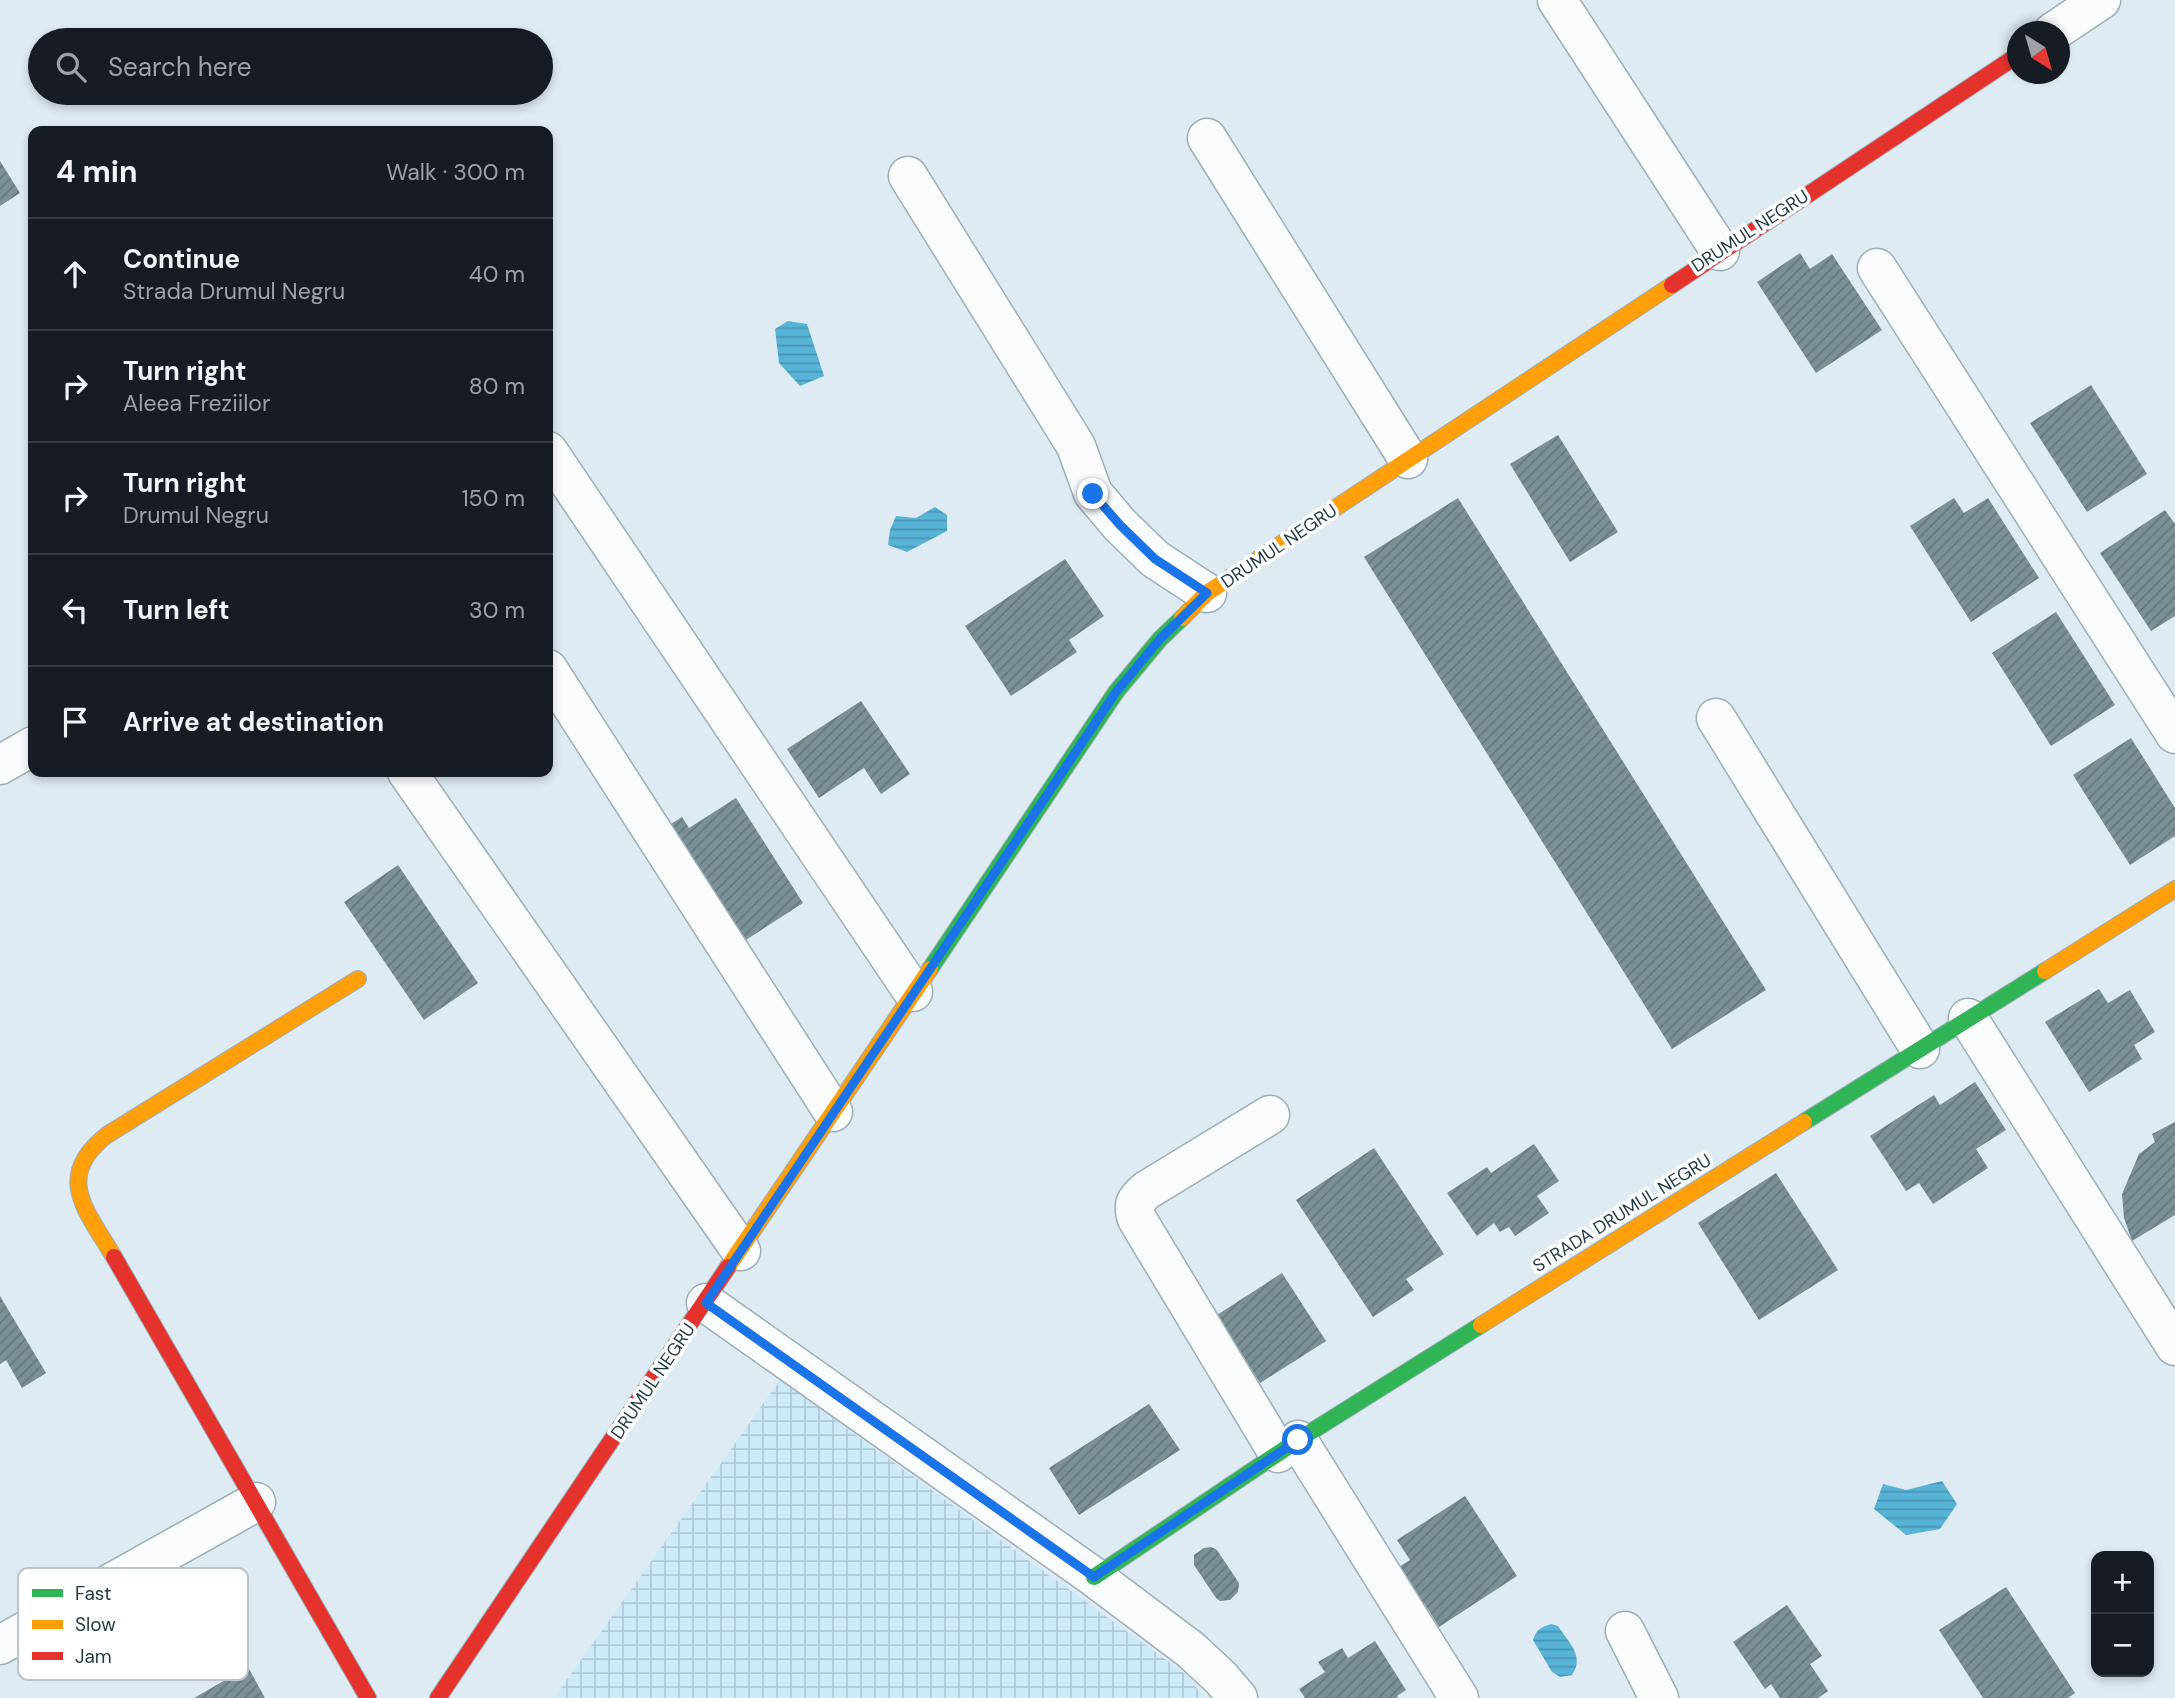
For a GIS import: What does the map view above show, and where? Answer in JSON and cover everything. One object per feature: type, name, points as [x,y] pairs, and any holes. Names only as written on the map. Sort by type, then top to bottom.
[{"type":"street","points":[[1558,0],[1720,251]]},
{"type":"street","points":[[2070,21],[2101,0]]},
{"type":"street","name":"DRUMUL NEGRU","points":[[438,1698],[1116,692],[1160,639],[1207,593],[2007,62]]},
{"type":"street","points":[[1207,138],[1409,459]]},
{"type":"street","points":[[908,176],[1076,446],[1093,494],[1155,559],[1207,593]]},
{"type":"street","points":[[1877,268],[2175,734]]},
{"type":"street","points":[[553,458],[913,992]]},
{"type":"street","points":[[553,677],[832,1112]]},
{"type":"street","points":[[1716,718],[1920,1049]]},
{"type":"street","points":[[0,765],[28,749]]},
{"type":"street","points":[[410,777],[741,1251]]},
{"type":"street","name":"STRADA DRUMUL NEGRU","points":[[1094,1577],[1288,1447],[2175,889]]},
{"type":"street","points":[[358,979],[89,1148],[78,1170],[78,1195],[368,1698]]},
{"type":"street","points":[[1968,1018],[2175,1346]]},
{"type":"street","points":[[1270,1115],[1147,1191],[1135,1200],[1133,1208],[1137,1219],[1288,1447],[1459,1698]]},
{"type":"street","points":[[706,1303],[1094,1577],[1191,1650],[1222,1678],[1238,1698]]},
{"type":"street","points":[[138,1568],[256,1502]]},
{"type":"street","points":[[1625,1631],[1660,1698]]},
{"type":"street","points":[[0,1645],[18,1635]]},
{"type":"shaded area","points":[[780,1380],[1187,1675],[1204,1698],[554,1698]]},
{"type":"water","points":[[788,321],[807,324],[824,376],[800,386],[779,363],[775,329]]},
{"type":"water","points":[[935,507],[947,515],[947,531],[907,552],[888,545],[896,516],[916,518]]},
{"type":"water","points":[[1942,1481],[1957,1504],[1940,1529],[1906,1535],[1874,1509],[1883,1484],[1906,1490]]},
{"type":"water","points":[[1551,1624],[1558,1626],[1574,1650],[1577,1662],[1572,1675],[1560,1677],[1552,1672],[1533,1640],[1539,1629]]},
{"type":"building","points":[[0,161],[20,193],[0,206]]},
{"type":"building","points":[[1800,253],[1810,269],[1832,254],[1882,330],[1816,373],[1757,282]]},
{"type":"building","points":[[2091,385],[2147,474],[2087,512],[2030,423]]},
{"type":"building","points":[[1558,435],[1618,532],[1570,562],[1510,464]]},
{"type":"building","points":[[1458,498],[1766,990],[1672,1049],[1364,557]]},
{"type":"building","points":[[1954,498],[1964,513],[1988,498],[2039,578],[1971,622],[1910,526]]},
{"type":"building","points":[[2165,510],[2175,524],[2175,616],[2151,631],[2100,553]]},
{"type":"building","points":[[1065,559],[1104,616],[1069,640],[1077,652],[1011,696],[965,626]]},
{"type":"building","points":[[2056,612],[2115,705],[2051,746],[1992,653]]},
{"type":"building","points":[[861,701],[910,774],[881,794],[864,768],[819,798],[787,749]]},
{"type":"building","points":[[2131,738],[2175,808],[2175,836],[2130,865],[2073,775]]},
{"type":"building","points":[[736,798],[803,903],[735,947],[660,831],[682,817],[689,828]]},
{"type":"building","points":[[398,865],[478,983],[424,1020],[344,902]]},
{"type":"building","points":[[2099,989],[2108,1003],[2130,990],[2155,1032],[2134,1045],[2142,1059],[2089,1092],[2045,1022]]},
{"type":"building","points":[[1975,1082],[2006,1130],[1976,1149],[1988,1168],[1933,1204],[1919,1183],[1906,1191],[1870,1136],[1934,1095],[1940,1105]]},
{"type":"building","points":[[2175,1122],[2175,1215],[2132,1241],[2124,1218],[2122,1194],[2139,1154],[2155,1142],[2152,1134]]},
{"type":"building","points":[[1534,1144],[1559,1181],[1537,1196],[1549,1213],[1515,1236],[1509,1227],[1500,1232],[1494,1223],[1477,1236],[1447,1193],[1487,1167],[1491,1173]]},
{"type":"building","points":[[1374,1148],[1444,1254],[1406,1279],[1414,1290],[1373,1317],[1296,1200]]},
{"type":"building","points":[[1776,1173],[1838,1270],[1759,1320],[1698,1223]]},
{"type":"building","points":[[1282,1273],[1326,1341],[1260,1383],[1217,1315]]},
{"type":"building","points":[[0,1296],[46,1373],[22,1388],[6,1360],[0,1364]]},
{"type":"building","points":[[1149,1404],[1180,1450],[1079,1515],[1049,1468]]},
{"type":"building","points":[[1465,1496],[1517,1576],[1439,1627],[1397,1568],[1410,1560],[1397,1540]]},
{"type":"building","points":[[1211,1547],[1217,1550],[1239,1583],[1238,1592],[1230,1600],[1220,1601],[1216,1598],[1194,1565],[1194,1555]]},
{"type":"building","points":[[2006,1587],[2075,1693],[2068,1698],[1983,1698],[1939,1630]]},
{"type":"building","points":[[1787,1605],[1822,1656],[1810,1664],[1828,1691],[1818,1698],[1780,1698],[1771,1684],[1765,1689],[1733,1642]]},
{"type":"building","points":[[1375,1641],[1406,1690],[1397,1696],[1398,1698],[1305,1698],[1299,1689],[1325,1672],[1318,1662],[1342,1648],[1348,1658]]},
{"type":"building","points":[[248,1667],[265,1698],[194,1698],[225,1680],[248,1680]]},
{"type":"traffic: fast","points":[[930,969],[1116,692],[1160,639],[1182,618]]},
{"type":"traffic: fast","points":[[1804,1122],[2045,971]]},
{"type":"traffic: fast","points":[[1094,1577],[1298,1440],[1481,1325]]},
{"type":"traffic: slow","points":[[1182,618],[1207,593],[1672,285]]},
{"type":"traffic: slow","points":[[2045,971],[2175,889]]},
{"type":"traffic: slow","points":[[728,1267],[930,969]]},
{"type":"traffic: slow","points":[[114,1257],[80,1194],[78,1180],[82,1165],[91,1150],[107,1135],[358,979]]},
{"type":"traffic: slow","points":[[1481,1325],[1804,1122]]},
{"type":"traffic: jam","points":[[1672,285],[2007,62]]},
{"type":"traffic: jam","points":[[114,1257],[368,1698]]},
{"type":"traffic: jam","points":[[438,1698],[728,1267]]},
{"type":"route","points":[[1093,494],[1155,559],[1207,593],[1160,639],[1116,692],[706,1303],[1094,1577],[1298,1440]]}]
